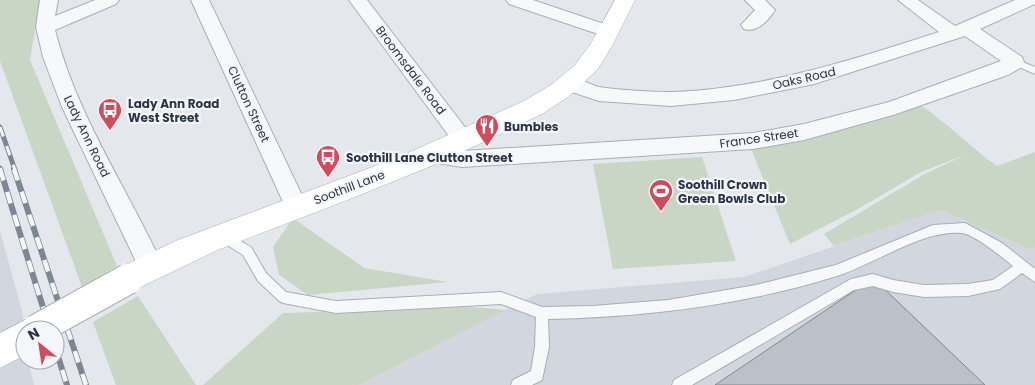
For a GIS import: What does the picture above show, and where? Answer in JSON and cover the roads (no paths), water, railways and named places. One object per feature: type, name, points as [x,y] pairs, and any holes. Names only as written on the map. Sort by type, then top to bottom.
[{"type":"main road","name":"Soothill Lane","points":[[54,320],[139,272],[221,235],[297,208],[433,155],[531,108],[570,84],[593,59],[625,0]]},
{"type":"main road","points":[[0,352],[15,342]]},
{"type":"street","name":"Lady Ann Road","points":[[49,0],[45,27],[52,57],[139,272]]},
{"type":"street","points":[[45,27],[110,0]]},
{"type":"street","name":"Clutton Street","points":[[200,0],[297,208]]},
{"type":"street","name":"Broomsdale Road","points":[[358,0],[464,141]]},
{"type":"street","points":[[516,0],[607,31]]},
{"type":"street","points":[[750,25],[766,10],[754,0]]},
{"type":"street","points":[[907,0],[1015,62]]},
{"type":"street","name":"Oaks Road","points":[[570,84],[599,94],[671,99],[734,93],[814,77],[959,31],[1030,0]]},
{"type":"street","name":"France Street","points":[[433,155],[462,159],[753,141],[804,132],[893,108],[1001,70],[1015,62]]},
{"type":"lane","points":[[1015,62],[1035,71]]},
{"type":"lane","points":[[221,235],[247,251],[262,277],[283,297],[336,307],[501,298],[542,313],[593,312],[668,306],[756,291],[837,270],[933,230],[965,228],[998,247],[1035,276]]},
{"type":"lane","points":[[680,385],[851,285],[873,280],[924,292],[968,290],[996,285],[1022,266]]},
{"type":"lane","points":[[518,385],[537,375],[542,347],[542,313]]},
{"type":"railway","points":[[0,127],[15,170]]},
{"type":"railway","points":[[0,169],[47,320]]},
{"type":"railway","points":[[14,169],[86,385]]},
{"type":"railway","points":[[62,370],[67,385]]},
{"type":"place","name":"Lady Ann Road West Street","points":[[110,131]]},
{"type":"place","name":"Bumbles","points":[[487,147]]},
{"type":"place","name":"Soothill Lane Clutton Street","points":[[328,178]]},
{"type":"place","name":"Soothill Crown Green Bowls Club","points":[[661,212]]}]
